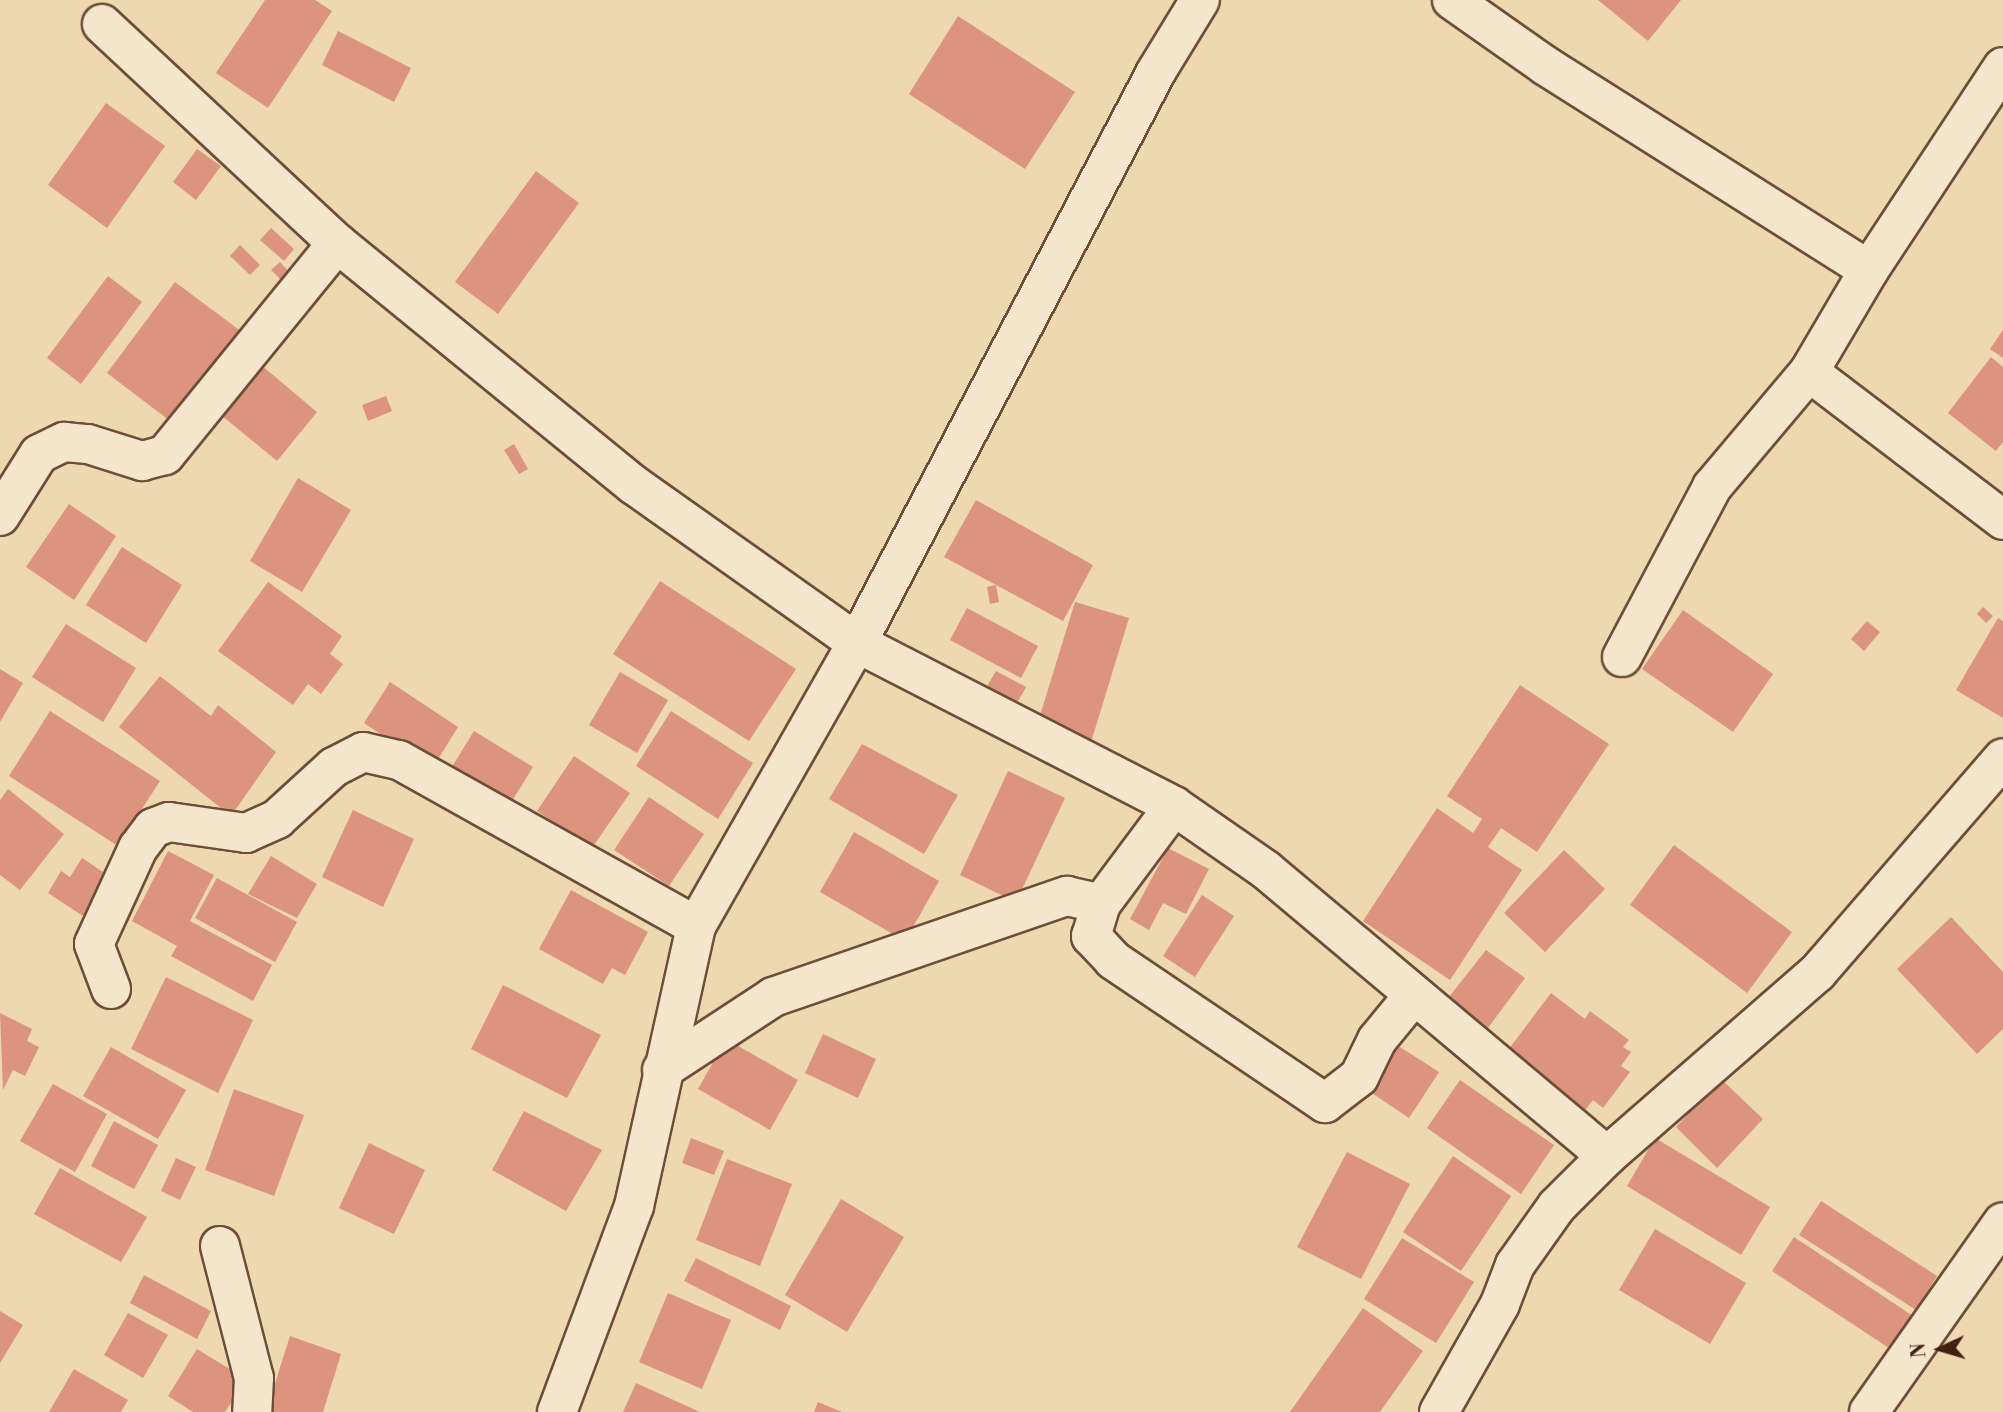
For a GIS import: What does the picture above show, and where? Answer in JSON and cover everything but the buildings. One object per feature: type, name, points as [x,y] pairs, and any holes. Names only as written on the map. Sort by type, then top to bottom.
[{"type":"street","points":[[557,1412],[634,1206],[696,926],[857,643],[1156,72],[1199,0]]},
{"type":"street","points":[[1452,0],[1546,66],[1869,270]]},
{"type":"street","points":[[102,24],[337,243],[634,485],[857,643],[1174,806],[1266,870],[1607,1156]]},
{"type":"street","points":[[1622,657],[1713,487],[1809,372],[1869,270],[2003,67]]},
{"type":"street","points":[[0,516],[39,454],[64,442],[88,444],[142,461],[165,455],[337,243]]},
{"type":"street","points":[[1809,372],[2003,520]]},
{"type":"street","points":[[111,989],[94,944],[138,848],[153,828],[169,822],[246,833],[277,820],[334,767],[363,752],[400,760],[696,926]]},
{"type":"street","points":[[1439,1412],[1500,1304],[1515,1265],[1557,1206],[1607,1156],[1817,973],[2003,758]]},
{"type":"street","points":[[1174,806],[1101,904],[1091,936],[1113,960],[1325,1103],[1359,1077],[1377,1040],[1414,995]]},
{"type":"street","points":[[662,1070],[774,997],[1067,896],[1101,904]]},
{"type":"street","points":[[1869,1412],[2003,1222]]},
{"type":"street","points":[[220,1246],[254,1378],[252,1412]]}]
